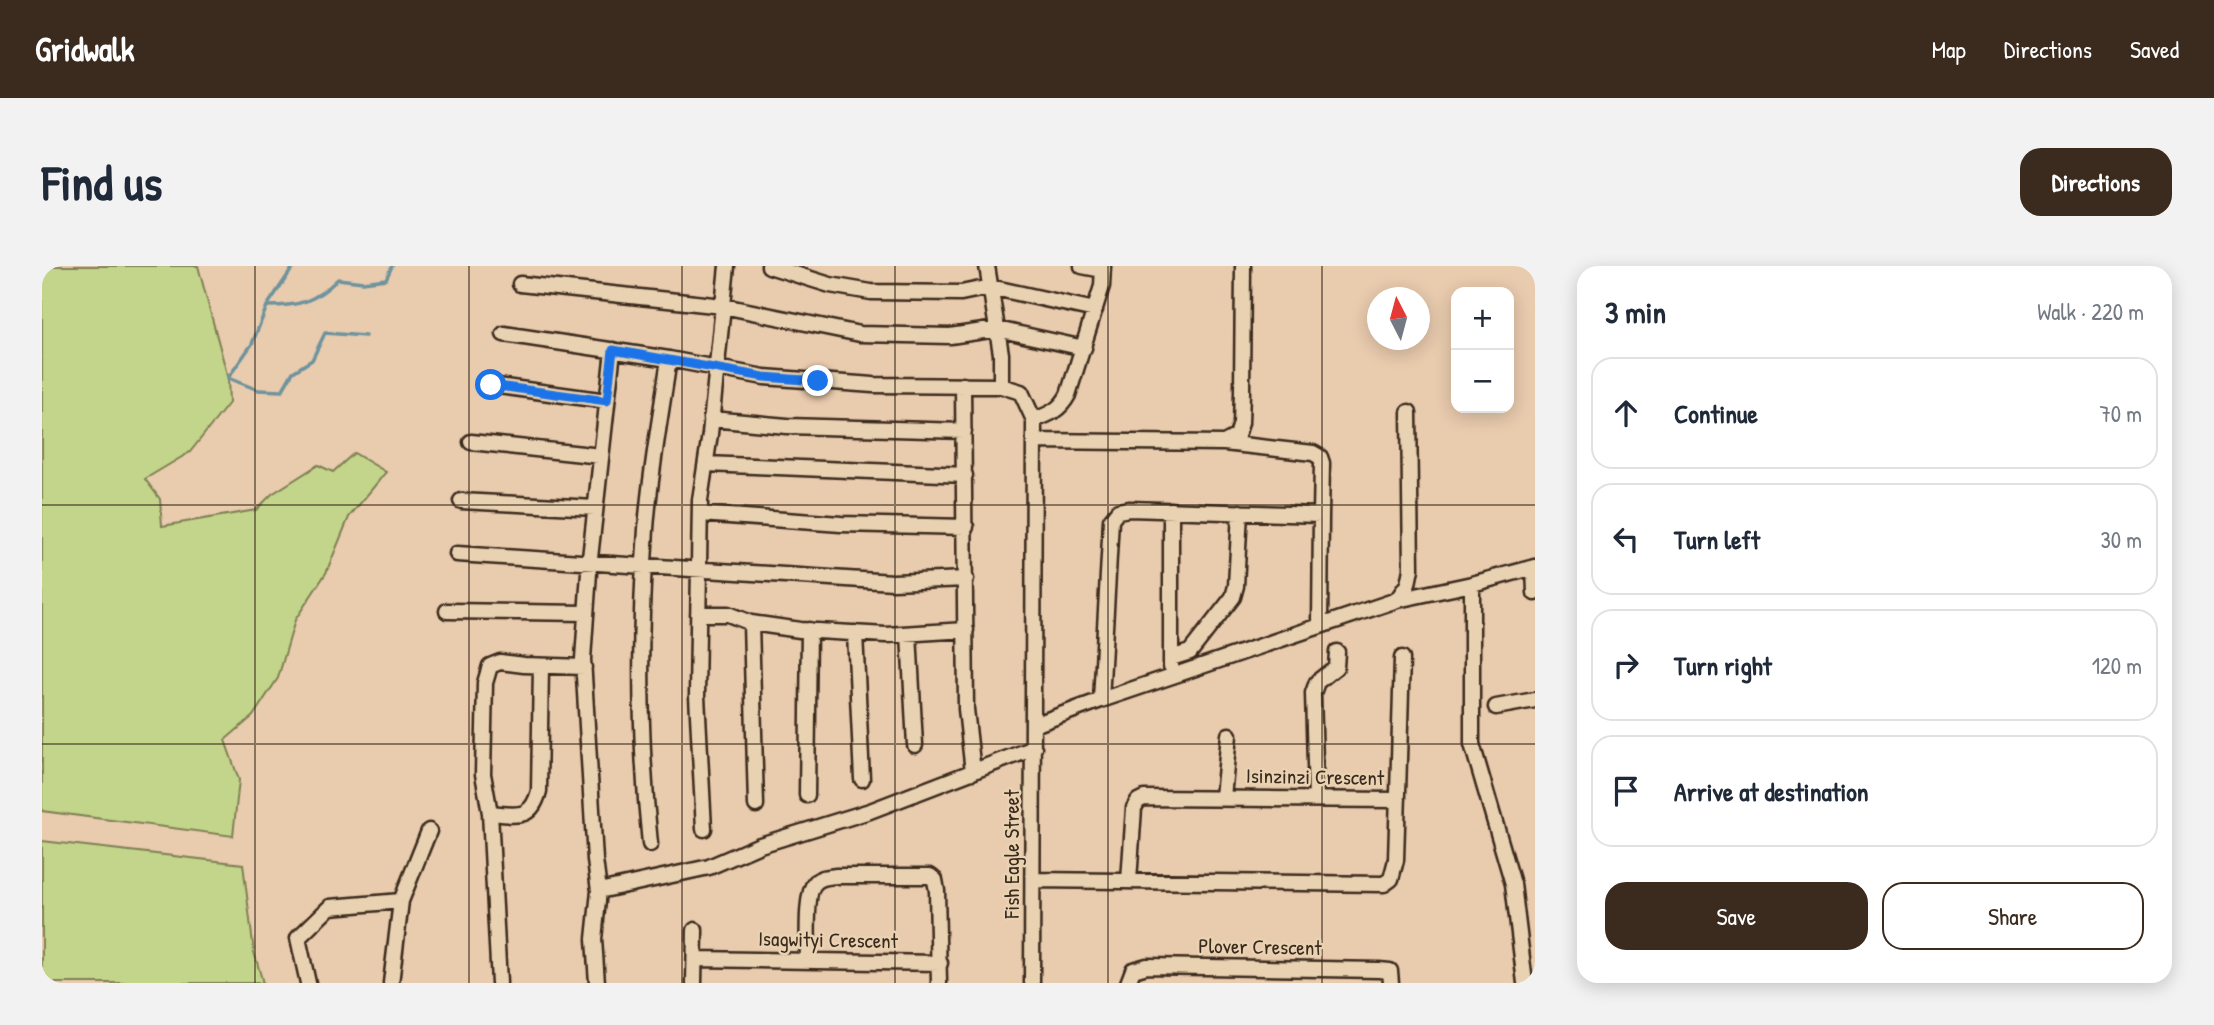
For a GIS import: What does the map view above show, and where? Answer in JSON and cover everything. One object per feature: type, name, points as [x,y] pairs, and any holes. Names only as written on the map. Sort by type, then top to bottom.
[{"type":"street","points":[[704,830],[697,696],[700,514],[727,266]]},
{"type":"street","points":[[769,266],[830,285],[871,292],[961,293],[990,287],[1095,310]]},
{"type":"street","points":[[987,266],[1001,354],[1001,386]]},
{"type":"street","points":[[504,334],[669,359],[764,377],[873,385],[1001,386],[1021,392],[1034,420],[1062,406],[1084,348],[1102,286],[1103,268],[1082,266]]},
{"type":"street","points":[[1224,443],[1237,436],[1241,423],[1243,266]]},
{"type":"street","points":[[520,284],[723,306],[860,334],[950,335],[997,329],[1084,348]]},
{"type":"street","points":[[597,983],[594,939],[599,891],[584,667],[589,564],[613,350]]},
{"type":"street","points":[[650,844],[643,775],[642,635],[646,527],[669,359]]},
{"type":"street","points":[[491,385],[607,401]]},
{"type":"street","points":[[963,385],[966,709],[973,772]]},
{"type":"street","points":[[1397,600],[1408,584],[1411,569],[1409,412]]},
{"type":"street","points":[[711,419],[787,426],[964,431]]},
{"type":"street","name":"Fish Eagle Street","points":[[1032,983],[1034,420]]},
{"type":"street","points":[[1034,441],[1224,443],[1313,453],[1320,457],[1320,625]]},
{"type":"street","points":[[471,442],[601,456]]},
{"type":"street","points":[[706,464],[965,475]]},
{"type":"street","points":[[461,501],[595,508]]},
{"type":"street","points":[[1101,700],[1111,520],[1118,511],[1129,509],[1321,515]]},
{"type":"street","points":[[1171,510],[1171,676]]},
{"type":"street","points":[[1171,657],[1189,652],[1233,597],[1240,512]]},
{"type":"street","points":[[700,514],[841,524],[965,527]]},
{"type":"street","points":[[457,554],[893,582],[966,579]]},
{"type":"street","points":[[1034,724],[1397,600],[1534,567],[1535,593]]},
{"type":"street","points":[[1472,584],[1472,744],[1513,884],[1525,983]]},
{"type":"street","points":[[447,611],[586,613]]},
{"type":"street","points":[[698,614],[729,614],[751,623],[855,633],[909,634],[966,630]]},
{"type":"street","points":[[751,623],[756,806]]},
{"type":"street","points":[[807,795],[809,630]]},
{"type":"street","points":[[855,633],[862,779]]},
{"type":"street","points":[[909,634],[915,745]]},
{"type":"street","points":[[1316,799],[1314,693],[1317,682],[1336,667],[1338,653]]},
{"type":"street","points":[[1398,800],[1402,658]]},
{"type":"street","points":[[499,983],[490,813],[483,774],[485,683],[490,666],[500,662],[584,667]]},
{"type":"street","points":[[490,813],[528,813],[536,804],[539,791],[541,666]]},
{"type":"street","points":[[1496,707],[1535,699]]},
{"type":"street","points":[[1223,797],[1229,735]]},
{"type":"street","points":[[599,891],[709,867],[760,845],[870,811],[1034,748]]},
{"type":"street","name":"Isinzinzi Crescent","points":[[1033,880],[1384,884],[1391,879],[1396,860],[1398,800],[1144,798],[1138,801],[1134,808],[1129,881]]},
{"type":"street","points":[[391,983],[401,901],[429,831]]},
{"type":"street","points":[[808,961],[809,894],[816,881],[836,876],[930,876],[935,880],[939,983]]},
{"type":"street","points":[[308,983],[298,938],[330,907],[401,901]]},
{"type":"street","points":[[694,983],[695,930]]},
{"type":"street","name":"Isagwityi Crescent","points":[[695,959],[940,963]]},
{"type":"street","name":"Plover Crescent","points":[[1128,983],[1133,970],[1147,966],[1379,970],[1390,971],[1391,983]]},
{"type":"green space","points":[[42,266],[198,266],[228,378],[229,403],[190,452],[145,479],[160,499],[162,526],[256,510],[272,494],[318,465],[333,472],[354,453],[386,472],[349,517],[326,573],[295,620],[278,678],[253,716],[225,740],[239,780],[233,836],[42,811]]},
{"type":"green space","points":[[42,841],[243,864],[254,952],[263,983],[42,983]]},
{"type":"waterway","points":[[294,266],[267,306],[252,344],[228,378],[258,390],[282,391],[293,372],[312,360],[325,333],[365,336]]},
{"type":"waterway","points":[[268,306],[289,305],[314,298],[338,279],[363,282],[386,279],[392,266]]},
{"type":"route","points":[[491,385],[607,401],[613,350],[764,377],[818,381]]}]
